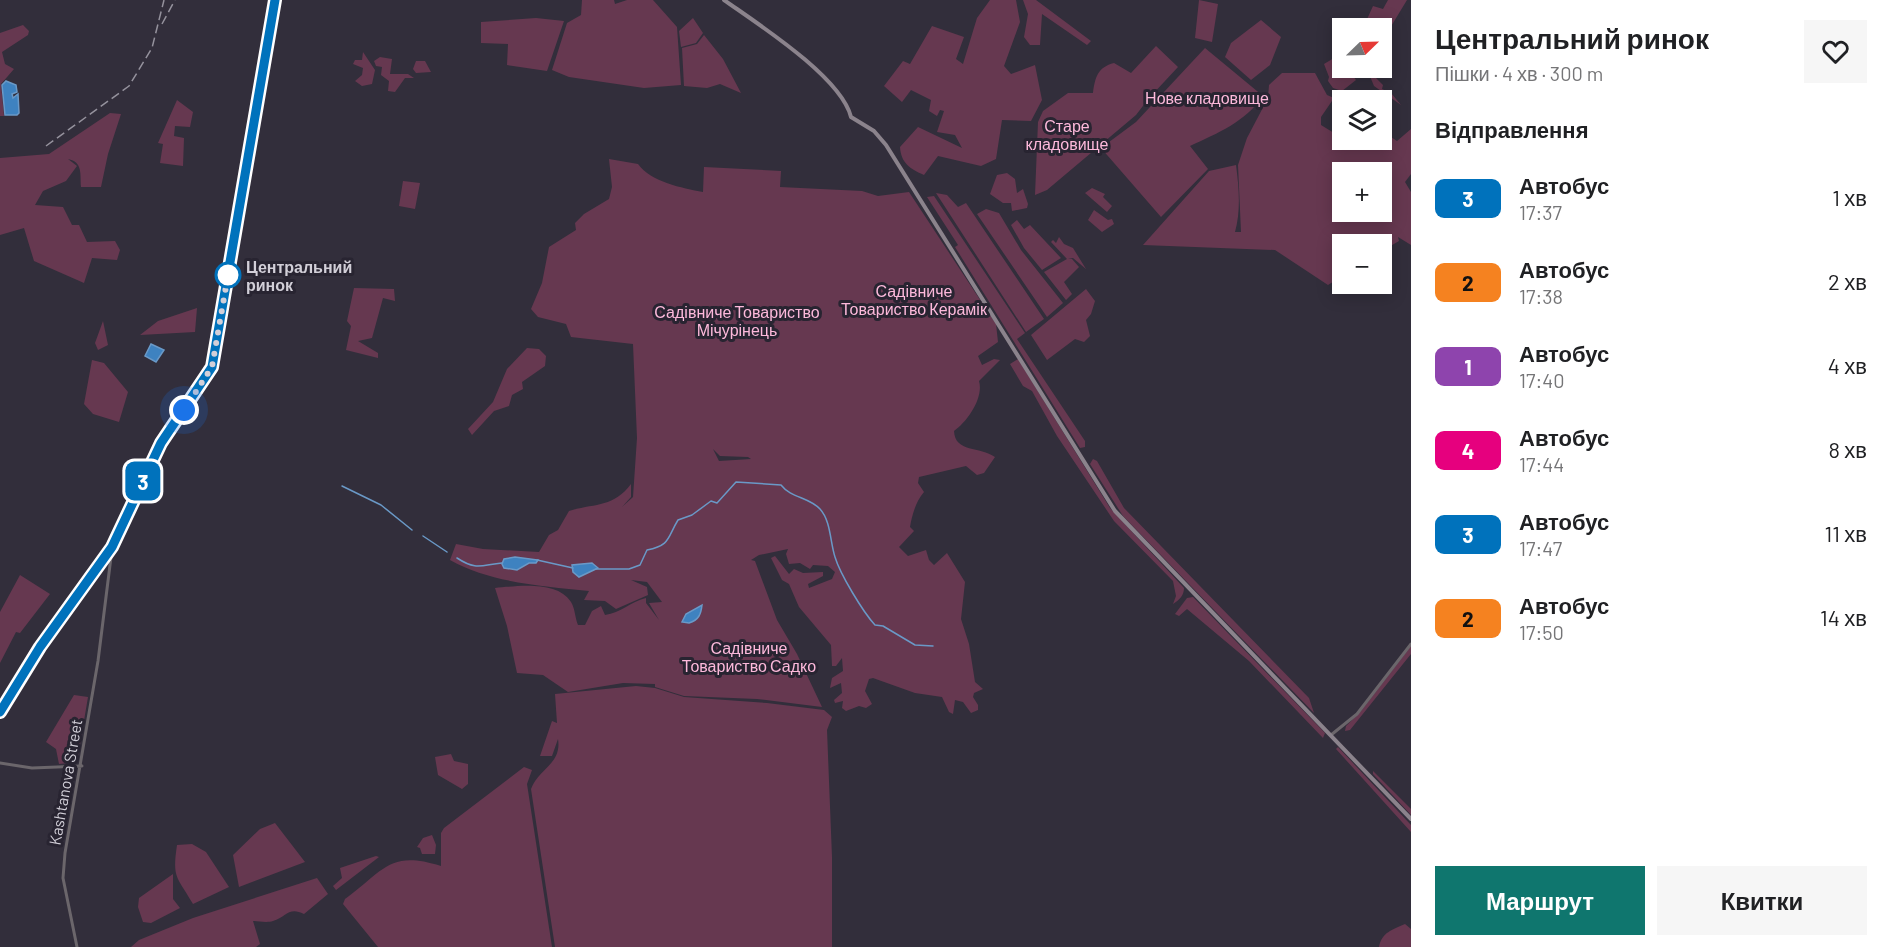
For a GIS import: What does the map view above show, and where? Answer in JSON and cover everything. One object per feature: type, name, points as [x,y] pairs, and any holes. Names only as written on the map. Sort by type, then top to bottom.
[{"type":"main road","points":[[0,712],[40,647],[112,547],[161,443],[212,367],[275,0]]},
{"type":"main road","points":[[724,0],[771,33],[823,77],[849,108],[851,117],[874,131],[887,146],[1115,511],[1411,819]]},
{"type":"street","name":"Kashtanova Street","points":[[76,947],[63,878],[67,834],[81,766],[104,620],[112,547]]},
{"type":"street","points":[[1331,735],[1357,714],[1411,644]]},
{"type":"street","points":[[0,763],[32,768],[81,766]]},
{"type":"green space","points":[[582,0],[614,0],[615,4],[627,0],[653,0],[677,27],[681,85],[644,88],[569,77],[552,70],[567,23],[581,15]]},
{"type":"green space","points":[[990,0],[1016,0],[1020,22],[1004,66],[1011,74],[1035,65],[1042,100],[1031,121],[1002,120],[996,159],[981,166],[938,156],[924,175],[907,165],[900,147],[918,127],[962,148],[955,135],[937,132],[944,111],[940,110],[937,116],[929,111],[931,100],[911,90],[902,102],[884,86],[903,61],[910,64],[932,26],[964,37],[956,59],[963,64],[977,18]]},
{"type":"green space","points":[[1023,0],[1036,0],[1091,41],[1087,45],[1042,14],[1040,45],[1030,45],[1024,37],[1028,14]]},
{"type":"green space","points":[[1199,0],[1218,4],[1212,42],[1195,38]]},
{"type":"green space","points":[[1388,0],[1407,0],[1392,25],[1392,18],[1368,18],[1373,6],[1383,9]]},
{"type":"green space","points":[[536,18],[564,21],[547,71],[507,65],[508,44],[481,43],[481,22]]},
{"type":"green space","points":[[693,18],[703,33],[696,43],[681,47],[679,31]]},
{"type":"green space","points":[[1261,20],[1281,37],[1270,65],[1251,80],[1225,57],[1231,43]]},
{"type":"green space","points":[[23,25],[29,31],[28,35],[2,52],[5,64],[14,69],[1,84],[4,116],[0,116],[0,33]]},
{"type":"green space","points":[[704,35],[723,59],[741,93],[720,84],[707,88],[684,86],[682,48],[697,44]]},
{"type":"green space","name":"Старе кладовище","points":[[1156,46],[1178,67],[1151,96],[1143,89],[1149,98],[1136,115],[1047,190],[1035,195],[1038,122],[1043,111],[1068,93],[1093,93],[1098,74],[1104,67],[1114,63],[1131,73]]},
{"type":"green space","name":"Нове кладовище","points":[[1205,48],[1263,96],[1239,120],[1190,146],[1208,169],[1161,217],[1101,148],[1136,122]]},
{"type":"green space","points":[[363,52],[375,70],[372,84],[362,86],[355,81],[362,75],[363,68],[353,64],[355,60],[362,60]]},
{"type":"green space","points":[[380,57],[392,59],[390,74],[408,74],[414,78],[405,78],[395,92],[388,91],[389,81],[381,75],[382,67],[376,66],[374,61]]},
{"type":"green space","points":[[1332,59],[1332,78],[1354,78],[1356,80],[1343,90],[1333,88],[1328,81],[1329,77],[1324,64]]},
{"type":"green space","points":[[416,61],[425,61],[431,72],[416,73],[413,69]]},
{"type":"green space","points":[[1282,73],[1315,73],[1327,95],[1332,97],[1332,101],[1321,117],[1321,125],[1332,132],[1332,150],[1392,150],[1392,138],[1397,141],[1411,129],[1411,174],[1405,182],[1411,192],[1411,245],[1398,237],[1399,241],[1392,245],[1392,234],[1332,234],[1332,282],[1328,285],[1275,250],[1143,245],[1209,171],[1236,165],[1239,199],[1235,232],[1241,232],[1238,165],[1247,138],[1268,98],[1269,85]]},
{"type":"green space","points":[[1371,78],[1376,78],[1383,85],[1382,89],[1384,90],[1380,90],[1374,86]]},
{"type":"green space","points":[[177,100],[193,112],[190,127],[175,126],[174,136],[184,138],[183,166],[160,163],[163,144],[158,143]]},
{"type":"green space","points":[[110,113],[121,114],[108,154],[101,187],[81,187],[78,166],[68,159],[77,166],[66,181],[43,191],[35,205],[63,207],[72,225],[79,225],[87,242],[115,241],[120,250],[117,260],[92,258],[84,283],[34,261],[24,228],[0,235],[0,158],[49,154]]},
{"type":"green space","points":[[609,159],[638,164],[659,180],[703,192],[704,167],[781,171],[780,187],[862,191],[878,196],[909,192],[996,324],[998,342],[978,356],[982,365],[994,359],[1000,360],[979,381],[977,402],[964,422],[954,431],[955,438],[963,446],[995,457],[984,473],[977,475],[966,466],[919,477],[918,483],[924,492],[912,518],[910,527],[914,531],[899,547],[908,556],[926,550],[929,560],[934,565],[947,553],[965,582],[961,619],[969,644],[975,682],[983,689],[974,693],[973,697],[978,710],[971,713],[963,702],[955,700],[953,714],[949,712],[942,697],[915,693],[873,678],[869,679],[865,691],[872,704],[866,708],[859,706],[846,711],[842,708],[843,701],[835,703],[834,700],[842,693],[841,683],[830,688],[832,678],[843,671],[842,658],[836,666],[832,666],[831,645],[799,607],[789,584],[782,580],[771,558],[775,556],[789,574],[794,569],[803,573],[823,572],[823,576],[808,584],[809,588],[832,579],[835,572],[828,566],[813,565],[810,569],[800,563],[789,564],[786,554],[788,549],[759,555],[751,560],[755,561],[777,620],[797,654],[822,707],[757,699],[684,696],[655,687],[655,684],[623,683],[568,692],[543,675],[517,673],[507,626],[495,588],[536,586],[556,590],[571,602],[578,625],[585,625],[592,611],[601,606],[605,615],[646,598],[646,603],[659,620],[649,603],[662,602],[647,582],[631,580],[647,587],[648,595],[616,609],[605,601],[584,600],[589,591],[500,579],[450,560],[456,544],[483,549],[539,552],[549,535],[558,530],[569,511],[610,501],[624,492],[631,484],[631,497],[622,507],[633,497],[637,438],[633,344],[571,337],[566,324],[538,317],[531,309],[542,283],[549,247],[576,230],[575,223],[584,214],[609,199],[612,187]],"holes":[[[713,449],[720,456],[748,457],[751,459],[719,461]]]},
{"type":"green space","points":[[1007,173],[1015,179],[1017,193],[1023,189],[1028,204],[1027,208],[1012,211],[1011,203],[1003,203],[990,194],[997,175]]},
{"type":"green space","points":[[403,181],[420,183],[415,209],[399,206]]},
{"type":"green space","points":[[1092,188],[1105,194],[1103,197],[1112,206],[1107,212],[1085,193]]},
{"type":"green space","points":[[936,193],[947,195],[958,207],[966,203],[1044,319],[1026,332]]},
{"type":"green space","points":[[934,196],[1025,333],[1017,339],[1085,441],[1085,447],[1080,448],[955,247],[958,245],[927,197]]},
{"type":"green space","points":[[986,209],[999,213],[1021,250],[1063,303],[1047,317],[977,214]]},
{"type":"green space","points":[[1094,210],[1108,220],[1112,219],[1114,224],[1102,232],[1088,220]]},
{"type":"green space","points":[[1017,220],[1024,229],[1030,225],[1061,258],[1042,270],[1024,248],[1011,225]]},
{"type":"green space","points":[[1059,237],[1064,244],[1073,248],[1086,269],[1073,258],[1068,259],[1072,259],[1079,267],[1064,282],[1072,294],[1066,300],[1044,272],[1067,259],[1051,242],[1053,240],[1056,243]]},
{"type":"green space","points":[[354,288],[394,289],[395,301],[383,298],[372,338],[358,341],[378,353],[378,358],[346,350],[351,326],[347,321]]},
{"type":"green space","points":[[1086,289],[1095,301],[1091,314],[1086,320],[1090,336],[1084,342],[1075,339],[1047,360],[1031,335]]},
{"type":"green space","points":[[197,308],[195,332],[140,335],[158,321]]},
{"type":"green space","points":[[103,321],[108,345],[98,350],[95,343]]},
{"type":"green space","points":[[527,348],[539,349],[546,356],[545,366],[522,382],[523,389],[512,395],[509,406],[494,411],[472,435],[468,429],[493,402],[507,369]]},
{"type":"green space","points":[[1018,359],[1110,508],[1184,588],[1181,598],[1173,604],[1176,596],[1173,581],[1114,521],[1057,436],[1032,391],[1023,386],[1010,364]]},
{"type":"green space","points":[[92,360],[104,363],[128,392],[119,422],[93,414],[84,404]]},
{"type":"green space","points":[[1093,459],[1097,461],[1124,508],[1309,698],[1314,713],[1123,516],[1090,464]]},
{"type":"green space","points":[[20,575],[50,594],[20,633],[16,632],[0,663],[0,612]]},
{"type":"green space","points":[[1193,597],[1325,733],[1323,738],[1249,661],[1187,609],[1179,616],[1175,614],[1187,598]]},
{"type":"green space","points":[[1411,646],[1411,654],[1350,730],[1345,731],[1346,726],[1361,711]]},
{"type":"green space","points":[[636,686],[655,688],[684,697],[824,710],[832,717],[827,730],[832,857],[832,947],[555,947],[531,789],[557,754],[558,739],[552,756],[540,756],[552,721],[557,723],[555,694]]},
{"type":"green space","points":[[74,695],[88,697],[77,762],[59,764],[56,749],[46,742]]},
{"type":"green space","points":[[1338,747],[1411,825],[1411,832],[1336,749]]},
{"type":"green space","points":[[451,754],[454,761],[468,764],[468,784],[462,789],[438,775],[435,757]]},
{"type":"green space","points":[[524,767],[532,770],[527,784],[552,947],[378,947],[343,904],[345,899],[379,872],[398,862],[410,860],[441,866],[441,833],[444,828]]},
{"type":"green space","points":[[1373,771],[1411,809],[1411,815],[1373,774]]},
{"type":"green space","points":[[275,823],[305,862],[239,887],[233,855],[260,829]]},
{"type":"green space","points":[[432,835],[436,845],[435,854],[422,854],[420,848],[417,847],[423,838]]},
{"type":"green space","points":[[192,844],[206,852],[229,887],[193,904],[177,877],[175,865],[177,845]]},
{"type":"green space","points":[[379,857],[336,890],[333,886],[342,878],[340,868]]},
{"type":"green space","points":[[173,874],[173,899],[180,908],[151,923],[143,922],[138,907],[139,898]]},
{"type":"green space","points":[[317,878],[328,894],[304,914],[295,911],[273,921],[253,921],[260,944],[256,947],[131,947],[139,940],[193,918]]},
{"type":"green space","points":[[1405,924],[1411,929],[1411,947],[1379,947],[1385,935]]},
{"type":"water","points":[[6,81],[16,85],[17,92],[12,94],[13,98],[18,94],[19,113],[17,115],[5,115],[2,85]]},
{"type":"water","points":[[151,344],[164,350],[156,362],[145,356]]},
{"type":"water","points":[[515,557],[538,560],[536,563],[529,563],[517,570],[504,568],[502,564],[504,559]]},
{"type":"water","points":[[592,563],[598,568],[579,577],[573,572],[572,565]]},
{"type":"water","points":[[702,605],[700,614],[695,620],[689,623],[682,622],[686,614]]},
{"type":"waterway","points":[[596,569],[629,569],[640,565],[647,550],[660,546],[667,540],[678,520],[692,515],[711,501],[717,503],[736,482],[781,485],[790,493],[816,505],[824,514],[835,557],[842,573],[858,602],[875,625],[883,626],[915,645],[933,646]]},
{"type":"waterway","points":[[342,486],[381,505],[412,530]]},
{"type":"waterway","points":[[423,536],[447,552]]},
{"type":"waterway","points":[[457,558],[474,566],[502,563]]},
{"type":"waterway","points":[[537,560],[573,568]]},
{"type":"railway","points":[[46,146],[129,86],[152,48],[164,0]]},
{"type":"railway","points":[[162,24],[175,0]]},
{"type":"bus line","name":"3","points":[[0,712],[40,647],[112,547],[161,443],[212,367],[275,0]]},
{"type":"place","name":"Центральний ринок","points":[[228,275]]},
{"type":"route","points":[[184,410],[212,367],[228,275]]},
{"type":"park label","name":"Садівниче Товариство Керамік","points":[[914,299]]},
{"type":"park label","name":"Садівниче Товариство Мічурінець","points":[[737,320]]},
{"type":"park label","name":"Садівниче Товариство Садко","points":[[749,656]]}]
